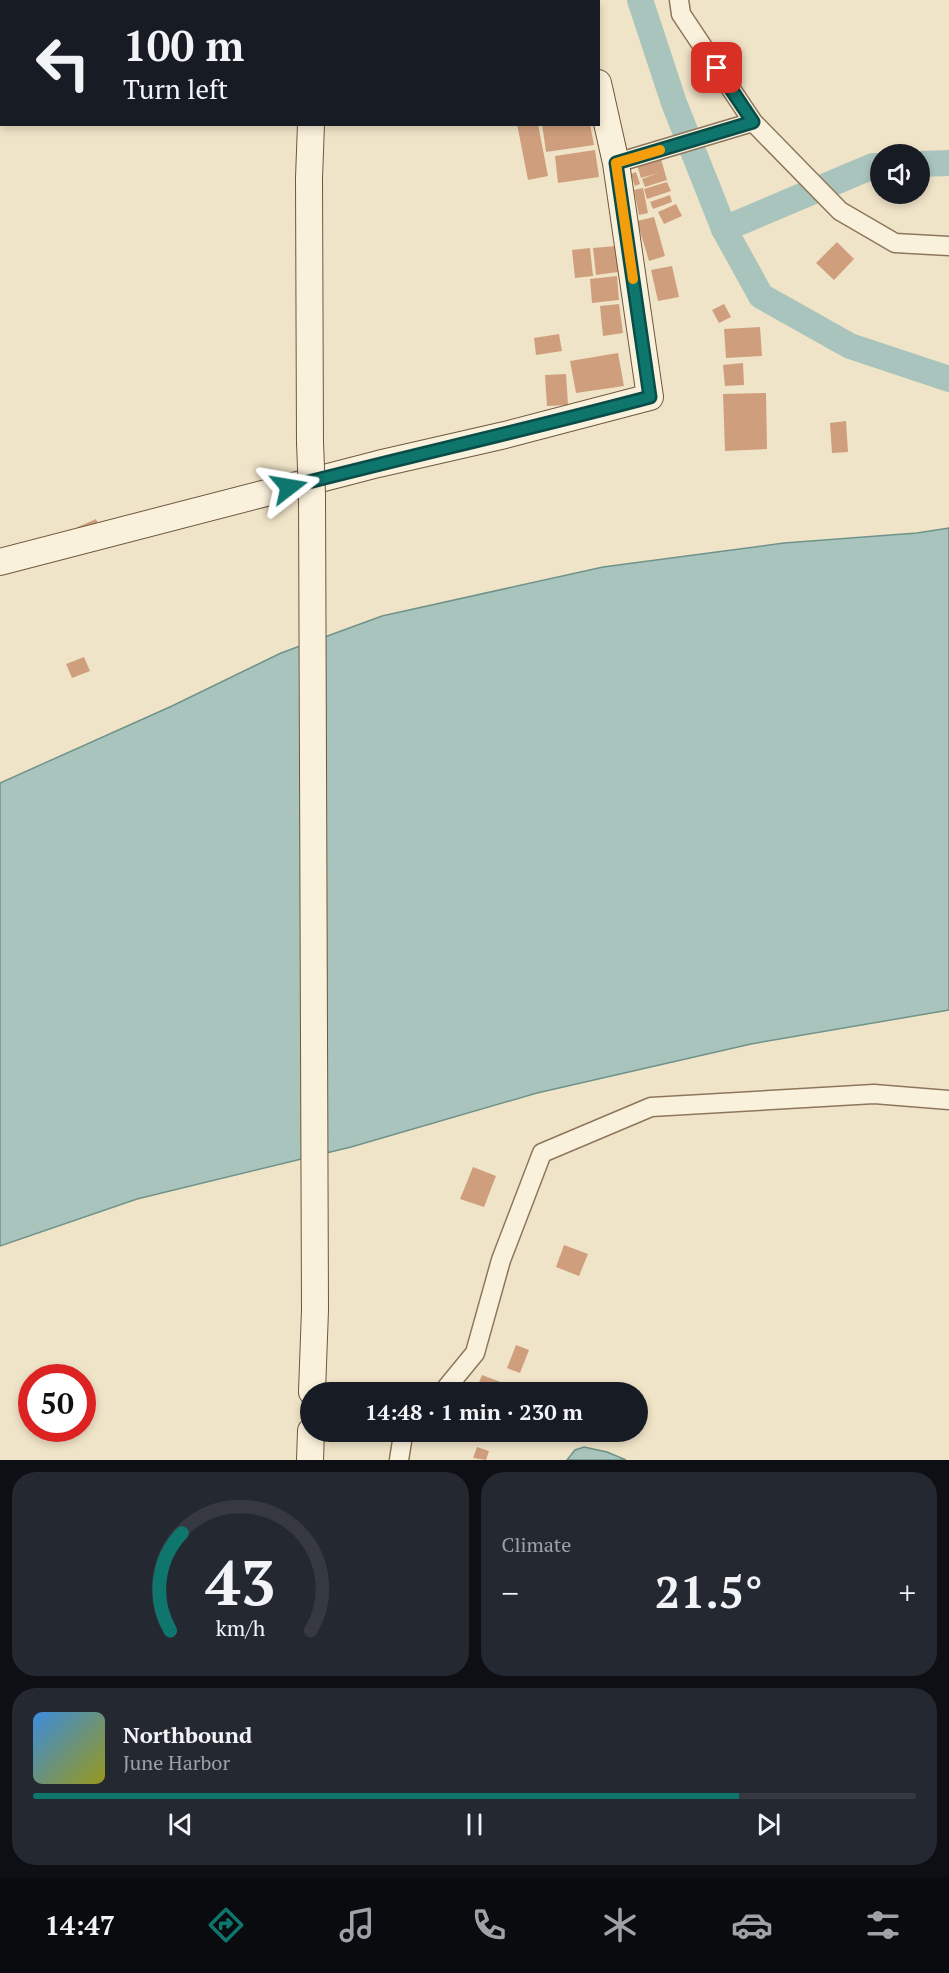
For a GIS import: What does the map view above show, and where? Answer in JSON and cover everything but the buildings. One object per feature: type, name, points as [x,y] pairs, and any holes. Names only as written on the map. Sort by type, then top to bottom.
[{"type":"main road","points":[[0,562],[378,464],[505,435],[650,397],[616,163],[600,91]]},
{"type":"main road","points":[[311,126],[309,178],[315,1310],[312,1382]]},
{"type":"main road","points":[[310,1460],[311,1442]]},
{"type":"street","points":[[679,0],[681,15],[753,122],[840,211],[895,243],[949,246]]},
{"type":"street","points":[[616,163],[753,122]]},
{"type":"street","points":[[450,1382],[475,1353],[501,1260],[542,1153],[651,1107],[874,1094],[949,1100]]},
{"type":"street","points":[[399,1460],[403,1442]]},
{"type":"water","points":[[949,528],[949,1010],[751,1044],[537,1093],[351,1147],[137,1199],[0,1246],[0,783],[172,706],[281,653],[382,616],[603,567],[784,543],[917,533]]},
{"type":"water","points":[[584,1447],[607,1452],[626,1460],[567,1460],[575,1450]]},
{"type":"waterway","points":[[640,0],[674,103],[724,229],[761,296],[850,346],[949,379]]},
{"type":"waterway","points":[[930,164],[949,163]]},
{"type":"waterway","points":[[724,229],[870,167]]},
{"type":"slow traffic","points":[[633,279],[616,163],[660,150]]},
{"type":"route","points":[[289,487],[650,397],[616,163],[753,122],[717,68]]}]
